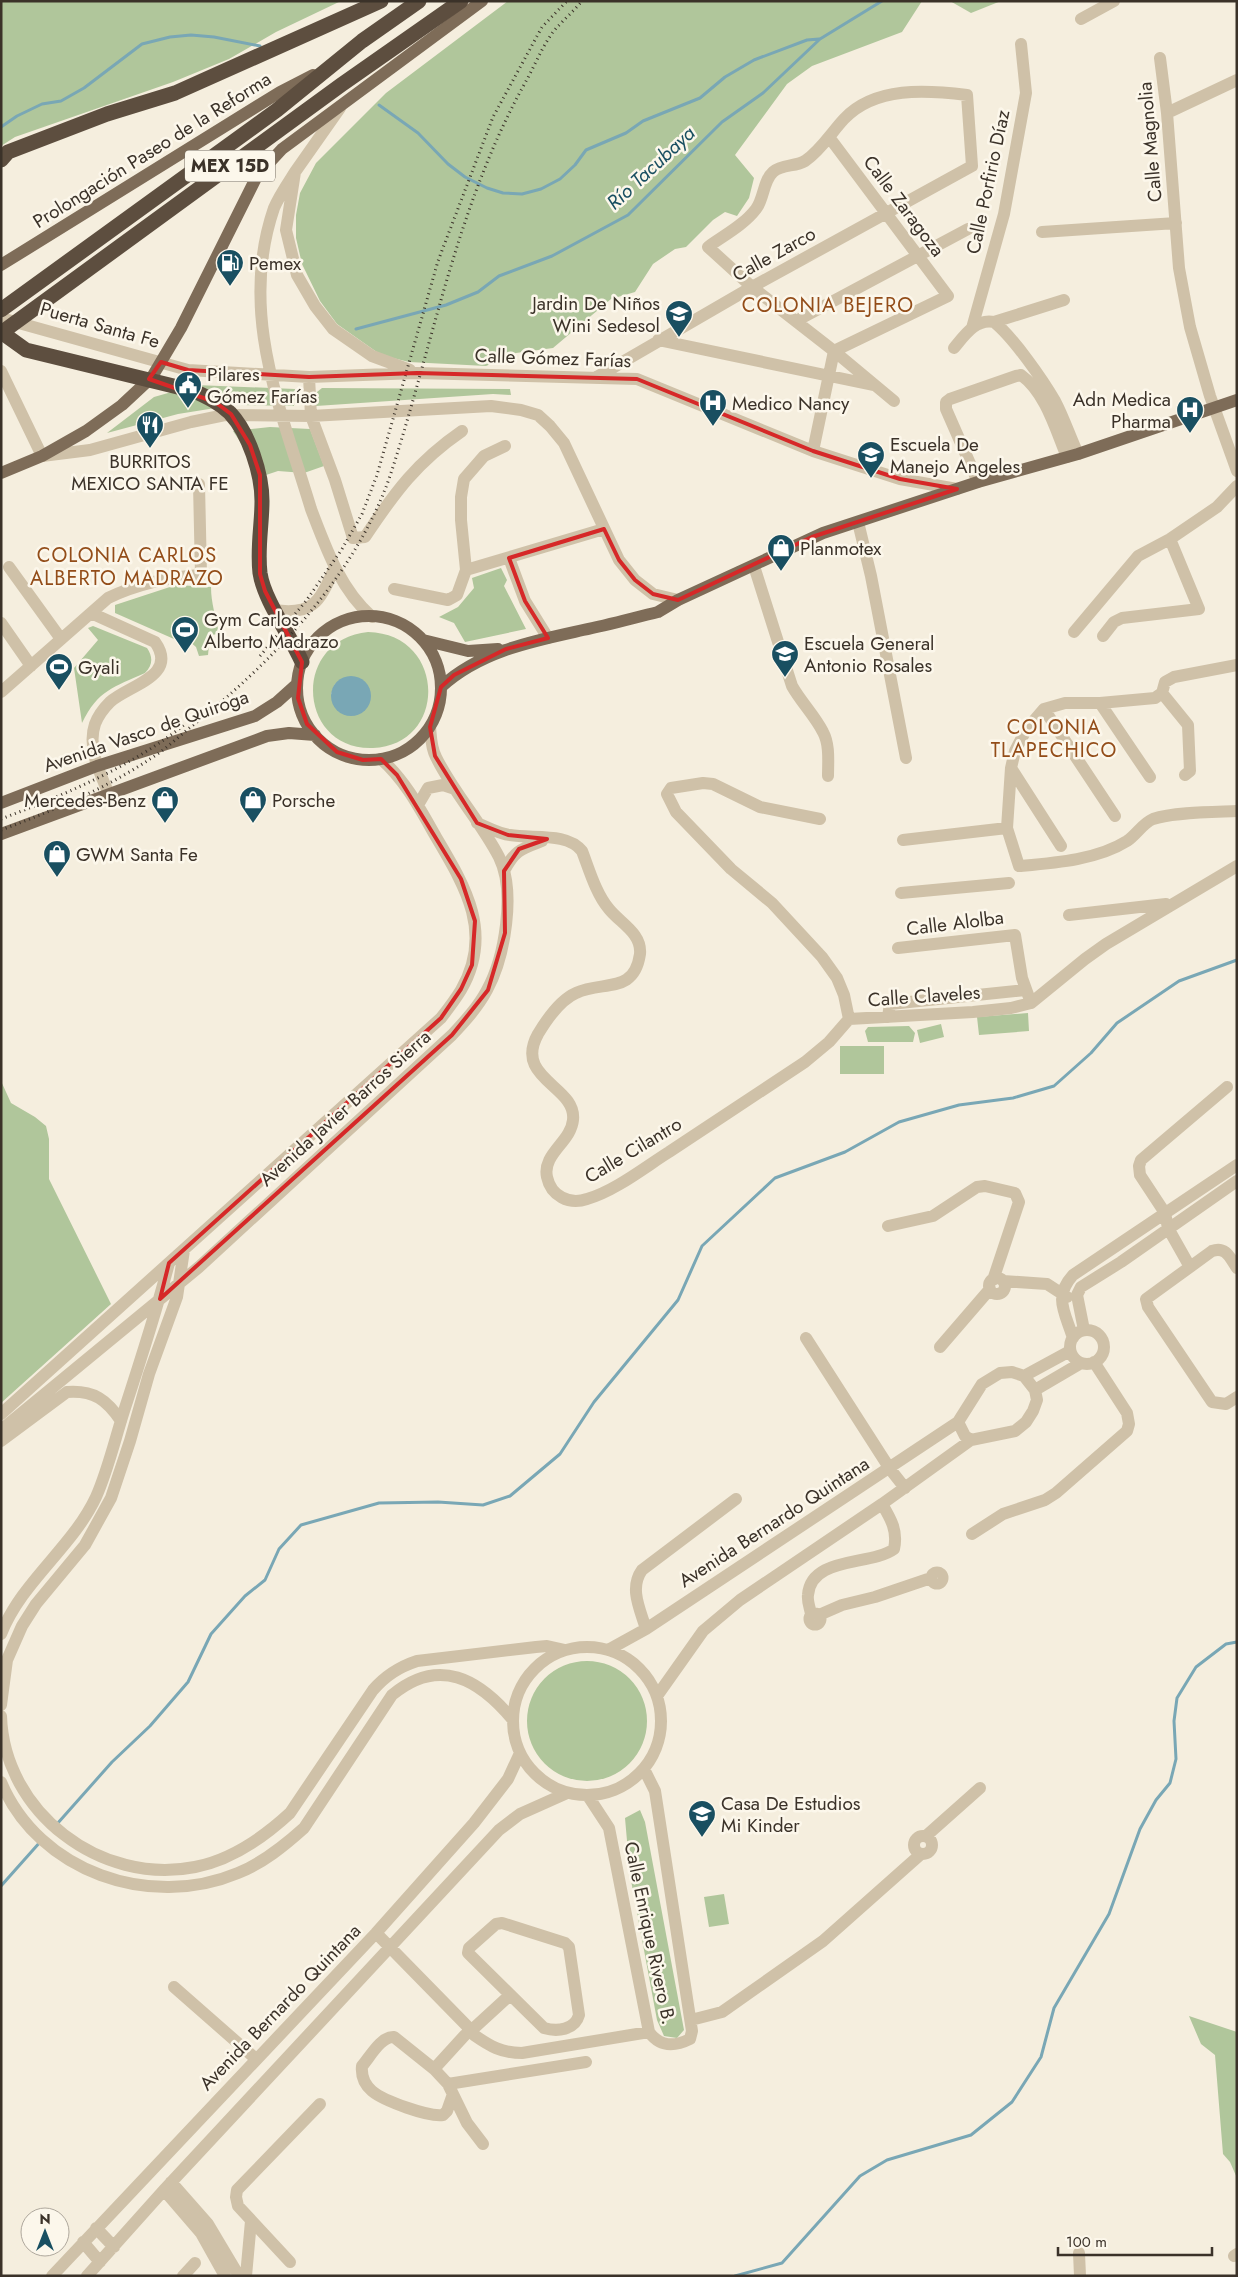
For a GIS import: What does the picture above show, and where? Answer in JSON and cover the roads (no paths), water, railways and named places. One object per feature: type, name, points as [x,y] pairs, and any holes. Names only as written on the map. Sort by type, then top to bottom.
[{"type":"highway","points":[[1,160],[8,152],[107,114],[175,94],[381,1]]},
{"type":"highway","name":"MEX 15D","points":[[1,310],[277,110],[325,70],[419,1]]},
{"type":"highway","name":"MEX 15D","points":[[1,332],[460,1]]},
{"type":"highway","points":[[1,332],[26,350],[164,382],[194,391],[215,402],[231,414],[250,445],[260,475],[262,502],[258,540],[260,574],[265,591],[274,610],[288,632],[302,662]]},
{"type":"main road","points":[[1,474],[42,456],[86,431],[122,404],[152,377],[181,328],[257,176],[282,149],[340,108],[482,1]]},
{"type":"main road","name":"Prolongación Paseo de la Reforma","points":[[1,265],[280,92],[325,70]]},
{"type":"main road","points":[[442,687],[454,675],[471,664],[506,649],[658,612],[678,600],[754,566],[812,537],[978,482],[1072,456],[1237,400]]},
{"type":"main road","points":[[423,640],[436,662],[442,687],[439,708],[430,727],[409,748],[381,759],[362,760],[344,756],[328,747],[315,735],[301,711],[297,684],[302,662],[314,643],[330,628],[350,619],[372,616],[400,623],[423,640],[468,651],[506,649]]},
{"type":"main road","name":"Avenida Vasco de Quiroga","points":[[1,803],[97,766],[255,716],[277,702],[297,684]]},
{"type":"main road","points":[[1,834],[267,736],[289,733],[315,735]]},
{"type":"street","points":[[1082,19],[1114,1]]},
{"type":"street","name":"Calle Porfirio Díaz","points":[[954,348],[972,328],[1004,214],[1026,93],[1021,44]]},
{"type":"street","name":"Calle Magnolia","points":[[1160,58],[1167,113],[1179,268],[1190,327],[1214,409],[1237,470]]},
{"type":"street","points":[[1167,113],[1237,80]]},
{"type":"street","name":"Calle Zarco","points":[[595,378],[752,287],[972,166],[967,95],[916,91],[886,96],[859,107],[845,118],[829,138]]},
{"type":"street","points":[[340,108],[295,172],[274,208],[264,253],[259,307],[264,350],[311,509],[335,567],[348,590],[359,605],[372,616]]},
{"type":"street","points":[[829,138],[804,162],[774,170],[769,176],[756,209],[746,220],[708,247],[752,287],[796,320],[894,401]]},
{"type":"street","name":"Calle Zaragoza","points":[[829,138],[948,296],[834,351]]},
{"type":"street","points":[[295,172],[286,230],[297,275],[315,306],[333,329],[372,356],[418,373]]},
{"type":"street","name":"Calle Magnolia","points":[[1042,232],[1176,223]]},
{"type":"street","points":[[796,320],[968,229]]},
{"type":"street","points":[[972,328],[981,322],[994,322],[1064,300]]},
{"type":"street","name":"Puerta Santa Fe","points":[[1,318],[188,370]]},
{"type":"street","points":[[994,322],[1017,346],[1055,401],[1072,456]]},
{"type":"street","points":[[658,340],[875,385]]},
{"type":"street","points":[[813,451],[834,351]]},
{"type":"street","name":"Calle Gómez Farías","points":[[188,370],[309,377],[418,373],[637,379],[813,451],[900,479],[957,489]]},
{"type":"street","points":[[1,371],[42,456],[90,450],[172,427],[225,415],[311,416],[491,406],[521,410],[538,415],[564,443],[619,560],[635,580],[654,594],[678,600]]},
{"type":"street","points":[[978,482],[946,409],[946,402],[1016,376],[1021,375],[1026,378],[1038,394],[1072,456]]},
{"type":"street","points":[[309,377],[311,416],[354,538],[356,539],[365,537],[401,485],[422,462],[462,431]]},
{"type":"street","points":[[394,590],[448,600],[458,595],[466,570],[461,520],[461,497],[464,479],[484,456],[505,446]]},
{"type":"street","points":[[1,692],[108,598],[176,576],[201,575],[200,484]]},
{"type":"street","points":[[1074,632],[1138,556],[1170,539],[1217,508],[1237,486]]},
{"type":"street","points":[[858,522],[871,576],[906,758]]},
{"type":"street","points":[[466,570],[604,530]]},
{"type":"street","points":[[1103,636],[1114,622],[1122,618],[1199,609],[1170,539]]},
{"type":"street","points":[[509,558],[525,601],[548,638]]},
{"type":"street","points":[[754,566],[792,686],[823,732],[828,752],[828,776]]},
{"type":"street","points":[[9,567],[61,639]]},
{"type":"street","points":[[274,610],[290,613],[311,608],[319,600],[335,567]]},
{"type":"street","points":[[91,613],[155,642],[161,651],[162,660],[159,669],[151,677],[111,701],[102,711],[95,726],[93,744],[97,766],[109,794]]},
{"type":"street","points":[[1,623],[31,666]]},
{"type":"street","points":[[1237,665],[1174,677],[1165,682],[1162,693],[1155,698],[1100,703],[1065,703],[1044,709],[1026,730],[1015,750],[1011,768],[1007,828],[1019,866],[1070,861],[1114,847],[1127,841],[1151,820],[1237,811]]},
{"type":"street","points":[[1162,693],[1188,726],[1190,772],[1185,775]]},
{"type":"street","points":[[1100,703],[1150,777]]},
{"type":"street","points":[[1044,709],[1115,816]]},
{"type":"street","name":"Avenida Javier Barros Sierra","points":[[1,1430],[180,1283],[445,1042],[472,1014],[488,990],[505,933],[504,871],[499,858],[435,756],[430,727]]},
{"type":"street","name":"Avenida Javier Barros Sierra","points":[[1,1414],[441,1018],[461,989],[472,965],[475,941],[475,921],[471,904],[461,879],[418,805],[397,775],[381,759]]},
{"type":"street","points":[[1011,768],[1061,846]]},
{"type":"street","name":"Calle Claveles","points":[[820,818],[760,807],[713,784],[703,783],[679,786],[671,788],[667,794],[676,812],[731,869],[772,903],[822,957],[837,978],[844,995],[849,1019],[1002,1009],[1031,1003],[1085,959],[1171,904],[1237,866]]},
{"type":"street","points":[[418,805],[428,788],[443,786],[455,789]]},
{"type":"street","name":"Calle Cilantro","points":[[477,823],[508,835],[568,840],[576,844],[582,851],[607,908],[633,932],[639,941],[640,951],[634,973],[626,980],[613,986],[578,992],[566,998],[546,1022],[534,1046],[535,1066],[542,1077],[570,1103],[573,1111],[570,1131],[550,1159],[546,1168],[550,1186],[556,1194],[564,1199],[575,1201],[588,1199],[638,1172],[805,1062],[830,1042],[849,1019]]},
{"type":"street","points":[[903,840],[1007,828]]},
{"type":"street","name":"Calle Cilantro","points":[[504,871],[511,858],[519,849],[547,839]]},
{"type":"street","points":[[901,893],[1009,883]]},
{"type":"street","points":[[1068,915],[1171,904]]},
{"type":"street","name":"Calle Alolba","points":[[898,948],[1016,935],[1022,978],[1026,990]]},
{"type":"street","points":[[888,1017],[890,1004],[1026,990],[1031,1003]]},
{"type":"street","points":[[1190,1267],[1168,1228],[1165,1213],[1140,1175],[1139,1166],[1141,1160],[1227,1087]]},
{"type":"street","points":[[1081,1363],[1074,1358],[1070,1351],[1073,1338],[1061,1294],[1064,1286],[1073,1276],[1237,1165]]},
{"type":"street","points":[[1084,1330],[1077,1295],[1082,1286],[1121,1262],[1237,1181]]},
{"type":"street","points":[[888,1226],[933,1216],[977,1187],[985,1186],[1015,1193],[1019,1202],[995,1283],[940,1347]]},
{"type":"street","points":[[1237,1268],[1225,1251],[1221,1249],[1212,1251],[1146,1299],[1148,1307],[1212,1402],[1226,1404],[1237,1397]]},
{"type":"street","points":[[1,1705],[7,1660],[22,1626],[41,1597],[85,1545],[111,1498],[149,1374],[177,1297],[184,1250]]},
{"type":"street","points":[[1,1634],[21,1598],[71,1536],[96,1497],[160,1299],[169,1262]]},
{"type":"street","points":[[995,1283],[1047,1284],[1078,1303]]},
{"type":"street","points":[[1073,1338],[1084,1330]]},
{"type":"street","points":[[1035,1390],[1081,1363],[1094,1362],[1103,1352],[1104,1345],[1097,1334],[1084,1330]]},
{"type":"street","points":[[806,1338],[890,1469],[905,1488]]},
{"type":"street","points":[[657,1696],[703,1631],[740,1600],[882,1504],[972,1440],[1015,1431],[1026,1422],[1037,1400],[1035,1390],[1024,1376],[1070,1351]]},
{"type":"street","points":[[972,1534],[1002,1514],[1045,1500],[1056,1494],[1127,1431],[1129,1424],[1127,1413],[1094,1362]]},
{"type":"street","name":"Avenida Bernardo Quintana","points":[[608,1650],[646,1629],[890,1469],[958,1422],[982,1384],[990,1378],[1000,1373],[1012,1372],[1024,1376]]},
{"type":"street","points":[[1,1442],[68,1392],[78,1391],[94,1394],[112,1407],[121,1420]]},
{"type":"street","points":[[958,1422],[965,1436],[972,1440]]},
{"type":"street","points":[[646,1629],[636,1592],[636,1578],[642,1570],[736,1499]]},
{"type":"street","points":[[882,1504],[897,1537],[894,1548],[886,1555],[826,1569],[812,1582],[807,1596],[815,1615],[931,1578]]},
{"type":"street","points":[[1,1716],[8,1758],[21,1786],[38,1809],[63,1836],[93,1855],[125,1866],[157,1870],[195,1867],[229,1856],[274,1828],[290,1813],[373,1690],[386,1676],[418,1661],[547,1646],[566,1650]]},
{"type":"street","points":[[586,1647],[608,1650],[627,1658],[643,1672],[657,1696],[661,1710],[662,1731],[656,1751],[644,1769],[629,1783],[609,1792],[588,1796],[567,1793],[548,1784],[532,1771],[520,1753],[514,1733],[513,1720],[513,1712],[519,1691],[530,1673],[546,1659],[566,1650],[586,1647]]},
{"type":"street","points":[[1,1782],[25,1822],[56,1851],[87,1870],[122,1883],[156,1888],[197,1886],[238,1874],[285,1846],[309,1821],[392,1695],[413,1681],[428,1676],[447,1675],[467,1680],[496,1698],[513,1720]]},
{"type":"street","name":"Avenida Bernardo Quintana","points":[[52,2276],[376,1933],[486,1810],[508,1779],[520,1753]]},
{"type":"street","name":"Calle Enrique Rivero B.","points":[[588,1796],[609,1828],[649,2032],[654,2039],[662,2043],[676,2045],[690,2039],[692,2031],[654,1790],[644,1769]]},
{"type":"street","points":[[690,2020],[722,2012],[823,1940],[921,1854],[914,1847],[914,1841],[919,1836],[926,1836],[980,1788]]},
{"type":"street","name":"Avenida Bernardo Quintana","points":[[87,2276],[167,2186],[499,1830],[520,1814],[567,1793]]},
{"type":"street","points":[[502,1923],[565,1943],[569,1947],[579,2016],[577,2023],[573,2027],[551,2030],[544,2028],[510,1994],[468,1953],[469,1948],[496,1924],[502,1923]]},
{"type":"street","points":[[376,1933],[470,2031],[493,2048],[506,2053],[522,2053],[649,2032]]},
{"type":"street","points":[[174,1987],[256,2059]]},
{"type":"street","points":[[434,2069],[470,2031],[510,1994]]},
{"type":"street","points":[[450,2089],[447,2112],[443,2114],[428,2114],[381,2097],[371,2091],[363,2080],[362,2066],[383,2040],[394,2037],[434,2069],[450,2089],[467,2123],[483,2144]]},
{"type":"street","points":[[450,2089],[586,2062]]},
{"type":"street","points":[[290,2262],[238,2206],[237,2190],[320,2104]]},
{"type":"street","points":[[167,2186],[201,2233],[225,2276]]},
{"type":"street","points":[[167,2186],[208,2224],[239,2276]]},
{"type":"street","points":[[246,2276],[251,2221]]},
{"type":"street","points":[[96,2228],[114,2247]]},
{"type":"street","points":[[83,2242],[100,2262]]},
{"type":"street","points":[[1079,2253],[1080,2276]]},
{"type":"street","points":[[183,2276],[195,2263]]},
{"type":"water","points":[[351,676],[365,682],[371,696],[365,710],[351,716],[337,710],[331,696],[337,682]]},
{"type":"waterway","name":"Río Tacubaya","points":[[356,329],[446,305],[478,292],[499,276],[552,256],[628,215],[722,122],[763,93],[820,39],[882,1]]},
{"type":"waterway","points":[[1,127],[17,116],[42,104],[61,101],[84,88],[142,44],[170,37],[191,35],[214,37],[260,46]]},
{"type":"waterway","points":[[379,105],[418,133],[448,164],[465,177],[487,188],[503,193],[522,194],[541,189],[560,179],[575,165],[586,150],[626,133],[643,121],[700,98],[725,77],[754,60],[807,40],[819,39]]},
{"type":"waterway","points":[[57,1824],[112,1762],[150,1726],[188,1682],[211,1634],[245,1596],[265,1580],[279,1549],[301,1525],[379,1503],[438,1502],[483,1505],[510,1496],[560,1454],[594,1402],[678,1300],[702,1246],[775,1178],[845,1152],[899,1122],[959,1105],[1013,1098],[1054,1086],[1091,1053],[1117,1023],[1179,981],[1237,960]]},
{"type":"waterway","points":[[735,2276],[782,2263],[860,2176],[887,2160],[971,2135],[1012,2102],[1041,2057],[1054,2008],[1109,1914],[1140,1829],[1156,1800],[1170,1783],[1176,1759],[1174,1721],[1177,1698],[1196,1667],[1226,1644],[1237,1642]]},
{"type":"waterway","points":[[1,1886],[41,1841]]},
{"type":"railway","points":[[260,656],[306,601],[342,549],[362,514],[377,475],[438,261],[493,117],[542,27],[567,1]]},
{"type":"railway","points":[[1,830],[97,790],[161,752],[223,701],[253,673],[283,643],[336,579],[358,544],[377,508],[392,470],[464,225],[501,129],[549,38],[582,1]]},
{"type":"railway","points":[[1,819],[96,779],[142,754],[184,725]]},
{"type":"place","name":"Pemex","points":[[230,287]]},
{"type":"place","name":"Jardin De Niños Wini Sedesol","points":[[679,338]]},
{"type":"place","name":"Pilares Gómez Farías","points":[[188,409]]},
{"type":"place","name":"Medico Nancy","points":[[713,427]]},
{"type":"place","name":"Adn Medica Pharma","points":[[1190,434]]},
{"type":"place","name":"BURRITOS MEXICO SANTA FE","points":[[150,449]]},
{"type":"place","name":"Escuela De Manejo Angeles","points":[[871,479]]},
{"type":"place","name":"Planmotex","points":[[781,572]]},
{"type":"place","name":"Gym Carlos Alberto Madrazo","points":[[185,654]]},
{"type":"place","name":"Escuela General Antonio Rosales","points":[[785,678]]},
{"type":"place","name":"Gyali","points":[[59,691]]},
{"type":"place","name":"Mercedes-Benz","points":[[165,824]]},
{"type":"place","name":"Porsche","points":[[253,824]]},
{"type":"place","name":"GWM Santa Fe","points":[[57,878]]},
{"type":"place","name":"Casa De Estudios Mi Kinder","points":[[702,1838]]},
{"type":"district","name":"COLONIA BEJERO","points":[[828,305]]},
{"type":"district","name":"COLONIA CARLOS ALBERTO MADRAZO","points":[[127,566]]},
{"type":"district","name":"COLONIA TLAPECHICO","points":[[1054,738]]}]
